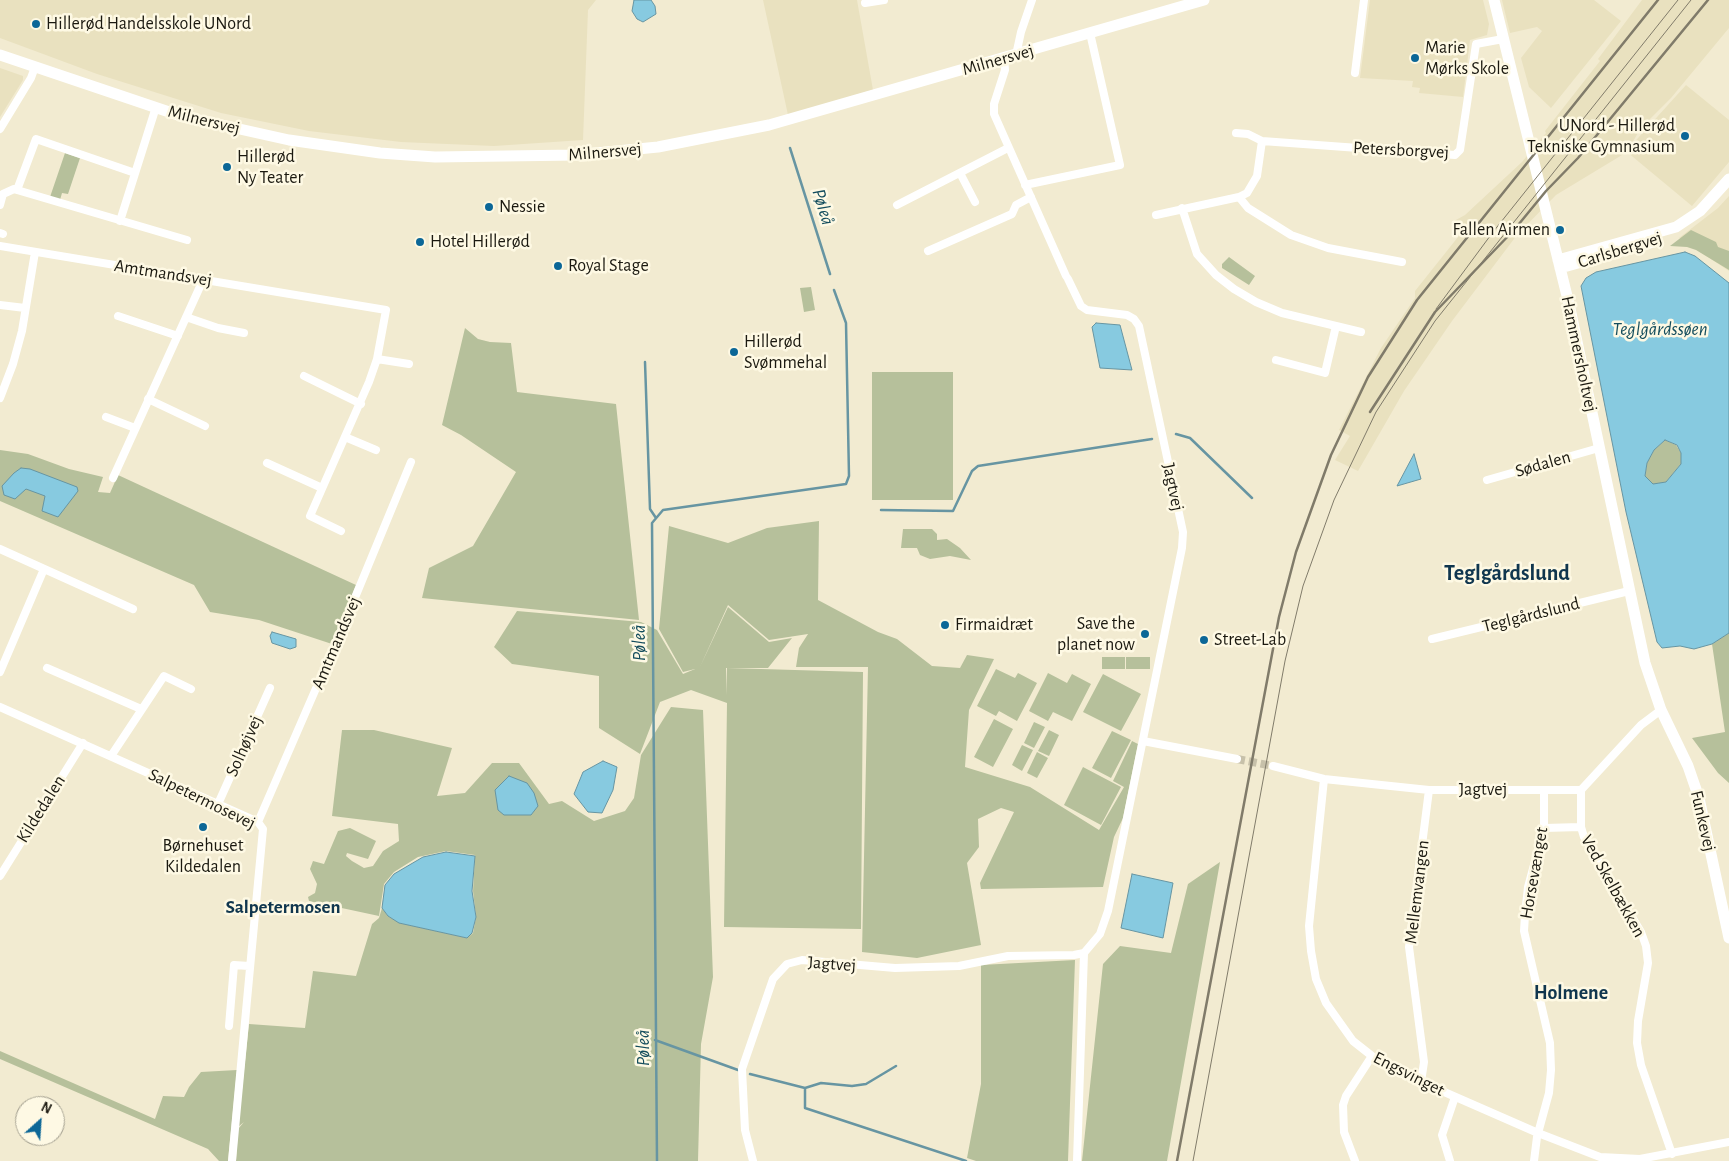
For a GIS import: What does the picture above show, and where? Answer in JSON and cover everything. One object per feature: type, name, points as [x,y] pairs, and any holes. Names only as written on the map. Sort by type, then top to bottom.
[{"type":"street","points":[[865,3],[884,0]]},
{"type":"street","points":[[1016,55],[1021,32],[1032,0]]},
{"type":"street","name":"Milnersvej","points":[[0,55],[181,116],[289,140],[380,153],[464,158],[576,155],[658,146],[769,126],[1204,0]]},
{"type":"street","points":[[1355,73],[1364,0]]},
{"type":"street","name":"Hammersholtvej","points":[[1494,0],[1559,264],[1645,663],[1661,710]]},
{"type":"street","points":[[1025,186],[1120,166],[1090,33]]},
{"type":"street","name":"Petersborgvej","points":[[1236,134],[1248,134],[1262,141],[1455,155],[1460,150],[1476,44],[1503,39]]},
{"type":"street","points":[[928,251],[1012,214],[1016,205],[1031,197],[994,114],[994,104],[1005,70],[1004,58]]},
{"type":"street","points":[[0,129],[31,78],[35,67]]},
{"type":"street","points":[[120,221],[156,107]]},
{"type":"street","points":[[17,190],[36,140],[135,173]]},
{"type":"street","points":[[1156,215],[1239,197],[1247,193],[1256,180],[1262,141]]},
{"type":"street","points":[[897,205],[1008,148]]},
{"type":"street","points":[[960,173],[975,202]]},
{"type":"street","name":"Carlsbergvej","points":[[1559,264],[1676,227],[1700,211],[1729,179]]},
{"type":"street","points":[[0,205],[3,194],[14,189],[187,240]]},
{"type":"street","name":"Jagtvej","points":[[752,1161],[745,1130],[742,1069],[773,979],[787,964],[802,960],[896,968],[950,966],[1008,956],[1074,955],[1084,953],[1100,934],[1108,911],[1182,548],[1183,532],[1139,326],[1134,319],[1127,315],[1087,310],[1081,306],[1031,197]]},
{"type":"street","points":[[1239,197],[1248,208],[1290,235],[1328,248],[1402,262]]},
{"type":"street","points":[[1182,208],[1194,249],[1216,275],[1234,289],[1265,306],[1300,319],[1362,332]]},
{"type":"street","name":"Amtmandsvej","points":[[0,246],[386,310],[377,359]]},
{"type":"street","points":[[0,398],[13,364],[35,252]]},
{"type":"street","points":[[112,478],[203,280]]},
{"type":"street","points":[[0,305],[25,308]]},
{"type":"street","points":[[118,316],[178,336]]},
{"type":"street","points":[[186,317],[218,328],[244,333]]},
{"type":"street","points":[[1276,360],[1325,373],[1336,326]]},
{"type":"street","points":[[341,531],[310,516],[361,404],[377,359],[409,364]]},
{"type":"street","points":[[304,376],[361,404]]},
{"type":"street","points":[[148,400],[204,426]]},
{"type":"street","points":[[106,417],[135,428]]},
{"type":"street","points":[[345,437],[376,450]]},
{"type":"street","name":"Sødalen","points":[[1487,480],[1599,448]]},
{"type":"street","name":"Amtmandsvej","points":[[258,822],[334,648],[411,462]]},
{"type":"street","points":[[267,463],[322,488]]},
{"type":"street","points":[[0,549],[133,609]]},
{"type":"street","points":[[0,672],[3,655],[44,569]]},
{"type":"street","name":"Teglgårdslund","points":[[1432,638],[1629,590]]},
{"type":"street","points":[[47,668],[141,710]]},
{"type":"street","points":[[111,756],[164,676],[191,688]]},
{"type":"street","name":"Solhøjvej","points":[[218,804],[270,688]]},
{"type":"street","name":"Salpetermosevej","points":[[0,707],[258,822],[263,828],[264,837],[249,966],[232,1161]]},
{"type":"street","points":[[1580,790],[1641,725],[1661,710]]},
{"type":"street","name":"Funkevej","points":[[1661,710],[1688,766],[1699,798],[1729,938]]},
{"type":"street","points":[[1143,740],[1237,759]]},
{"type":"street","name":"Kildedalen","points":[[0,876],[82,743]]},
{"type":"street","name":"Jagtvej","points":[[1273,766],[1324,779],[1429,790],[1580,790]]},
{"type":"street","name":"Engsvinget","points":[[1324,779],[1309,926],[1311,951],[1316,979],[1326,1003],[1353,1041],[1372,1056],[1421,1082],[1538,1133],[1600,1157],[1640,1159],[1729,1142]]},
{"type":"street","name":"Mellemvangen","points":[[1421,1082],[1424,1062],[1409,947],[1429,790]]},
{"type":"street","name":"Horsevænget","points":[[1534,1161],[1538,1133],[1550,1093],[1550,1043],[1524,931],[1524,915],[1528,887],[1544,828],[1544,790]]},
{"type":"street","name":"Ved Skelbækken","points":[[1580,790],[1584,837],[1641,932],[1646,946],[1648,963],[1638,1021],[1638,1043],[1641,1065],[1672,1154]]},
{"type":"street","points":[[1544,828],[1582,827]]},
{"type":"street","points":[[1077,1161],[1084,953]]},
{"type":"street","points":[[229,1026],[234,965],[249,966]]},
{"type":"street","points":[[1355,1161],[1344,1132],[1343,1105],[1347,1094],[1372,1056]]},
{"type":"street","points":[[1450,1161],[1442,1135],[1455,1097]]},
{"type":"shaded area","points":[[0,0],[596,0],[588,10],[583,140],[494,146],[401,142],[309,131],[221,113],[97,74],[0,38]]},
{"type":"shaded area","points":[[763,0],[857,0],[873,90],[788,115]]},
{"type":"shaded area","name":"Marie Mørks Skole","points":[[1370,0],[1483,0],[1489,24],[1487,35],[1470,40],[1463,97],[1419,93],[1420,88],[1412,87],[1413,81],[1360,78]]},
{"type":"shaded area","points":[[1502,0],[1594,0],[1621,21],[1551,108],[1529,87],[1521,58],[1542,31],[1537,27],[1510,33]]},
{"type":"shaded area","points":[[1642,0],[1729,0],[1729,28],[1671,98],[1641,128],[1629,148],[1686,85],[1729,120],[1729,162],[1692,206],[1627,152],[1556,195],[1517,235],[1452,321],[1404,391],[1358,471],[1335,460],[1350,436],[1339,430],[1381,348],[1415,298],[1415,291],[1462,232],[1454,221],[1465,215],[1522,162],[1600,61],[1598,59]]},
{"type":"shaded area","points":[[0,68],[23,76],[23,80],[0,117]]},
{"type":"shaded area","points":[[1729,196],[1729,271],[1679,238],[1718,208]]},
{"type":"green space","points":[[65,153],[80,158],[68,194],[62,193],[60,200],[50,197]]},
{"type":"green space","points":[[1691,230],[1716,242],[1718,247],[1729,251],[1729,270],[1696,250],[1687,247],[1670,246]]},
{"type":"green space","points":[[1229,257],[1255,276],[1249,285],[1222,268],[1222,264]]},
{"type":"green space","points":[[811,287],[815,310],[804,312],[800,288]]},
{"type":"green space","points":[[465,328],[478,339],[490,342],[511,343],[517,392],[616,404],[639,620],[422,598],[429,568],[473,546],[516,472],[461,435],[442,425]]},
{"type":"green space","points":[[872,372],[953,372],[953,500],[872,500]]},
{"type":"green space","points":[[1665,440],[1676,445],[1681,453],[1681,464],[1666,482],[1653,485],[1645,476],[1647,463],[1654,450]]},
{"type":"green space","points":[[0,450],[28,454],[69,469],[103,477],[98,492],[110,493],[118,475],[356,585],[332,644],[259,620],[210,612],[194,585],[0,501]]},
{"type":"green space","points":[[819,521],[818,600],[878,632],[897,639],[932,666],[960,668],[967,655],[994,659],[969,710],[965,767],[1030,787],[1099,830],[1124,787],[1113,781],[1132,741],[1138,744],[1123,818],[1114,837],[1103,887],[981,889],[980,883],[1014,812],[1001,808],[978,819],[979,847],[967,863],[981,945],[917,958],[862,952],[868,667],[796,667],[799,648],[808,634],[769,640],[728,605],[700,667],[728,607],[769,642],[792,638],[768,668],[727,668],[863,672],[861,929],[724,927],[727,703],[691,690],[660,702],[640,754],[599,728],[599,676],[512,664],[494,647],[517,611],[641,622],[657,630],[683,674],[695,669],[683,672],[659,629],[669,526],[728,543],[767,528]]},
{"type":"green space","points":[[903,529],[932,529],[937,534],[937,540],[947,539],[960,548],[971,560],[950,556],[930,559],[920,555],[917,548],[901,548]]},
{"type":"green space","points":[[1729,633],[1729,783],[1718,773],[1692,738],[1725,732],[1712,644]]},
{"type":"green space","points":[[1102,657],[1125,657],[1125,669],[1102,669]]},
{"type":"green space","points":[[1126,657],[1150,657],[1150,669],[1126,669]]},
{"type":"green space","points":[[996,669],[1015,678],[1018,673],[1037,683],[1017,721],[999,711],[996,716],[977,706]]},
{"type":"green space","points":[[1048,673],[1067,683],[1072,674],[1091,684],[1072,721],[1053,712],[1048,721],[1029,711]]},
{"type":"green space","points":[[1103,674],[1141,694],[1121,731],[1083,712]]},
{"type":"green space","points":[[671,707],[703,710],[713,977],[701,1044],[698,1161],[236,1161],[238,1129],[244,1122],[238,1127],[249,1024],[305,1028],[313,971],[356,976],[372,924],[379,918],[382,908],[388,916],[400,923],[467,938],[473,933],[476,917],[473,891],[475,855],[446,851],[418,857],[394,872],[384,884],[379,916],[309,901],[308,897],[315,893],[317,884],[310,869],[313,861],[324,864],[338,831],[350,828],[376,841],[368,859],[347,853],[346,856],[364,868],[373,866],[383,851],[399,841],[398,824],[332,816],[342,730],[374,730],[452,748],[437,796],[465,793],[492,763],[519,763],[549,804],[562,801],[594,821],[625,811],[634,798],[641,755]]},
{"type":"green space","points":[[994,719],[1013,729],[993,767],[974,757]]},
{"type":"green space","points":[[1034,722],[1045,727],[1034,748],[1024,743]]},
{"type":"green space","points":[[1049,730],[1059,735],[1049,756],[1038,751]]},
{"type":"green space","points":[[1112,731],[1131,740],[1111,778],[1092,768]]},
{"type":"green space","points":[[1022,745],[1033,750],[1022,771],[1012,765]]},
{"type":"green space","points":[[1037,752],[1048,758],[1037,778],[1027,773]]},
{"type":"green space","points":[[1083,767],[1121,787],[1101,825],[1064,805]]},
{"type":"green space","points":[[1220,862],[1167,1161],[1082,1161],[1103,964],[1120,946],[1171,953],[1188,884]]},
{"type":"green space","points":[[1075,960],[1068,1161],[976,1161],[967,1158],[981,1084],[981,965]]},
{"type":"green space","points":[[0,1051],[155,1119],[163,1096],[184,1097],[201,1072],[237,1070],[228,1161],[219,1161],[208,1149],[0,1059]]},
{"type":"water","points":[[634,0],[651,0],[655,6],[656,14],[643,22],[637,19],[632,11]]},
{"type":"water","name":"Teglgårdssøen","points":[[1685,252],[1695,256],[1729,283],[1729,633],[1712,644],[1694,649],[1680,646],[1662,648],[1657,642],[1626,512],[1581,286],[1586,278],[1596,272]],"holes":[[[1665,440],[1677,445],[1681,453],[1681,464],[1666,482],[1653,484],[1645,476],[1647,463],[1654,450]]]},
{"type":"water","points":[[1096,323],[1120,325],[1132,370],[1100,368],[1092,327]]},
{"type":"water","points":[[1414,454],[1421,479],[1397,486]]},
{"type":"water","points":[[21,468],[30,469],[77,487],[78,491],[58,517],[42,511],[45,496],[26,489],[15,499],[4,495],[2,486]]},
{"type":"water","points":[[272,632],[296,639],[296,647],[290,649],[272,643],[270,636]]},
{"type":"water","points":[[603,761],[617,767],[613,790],[602,813],[588,812],[574,794],[583,772]]},
{"type":"water","points":[[509,776],[527,783],[534,793],[538,806],[531,815],[504,815],[498,810],[495,790]]},
{"type":"water","points":[[446,852],[475,856],[472,891],[476,917],[472,933],[467,938],[399,923],[388,916],[382,908],[385,885],[394,874],[423,857]]},
{"type":"water","points":[[1132,874],[1173,883],[1163,938],[1121,928]]},
{"type":"waterway","name":"Pøleå","points":[[790,148],[830,274]]},
{"type":"waterway","name":"Pøleå","points":[[657,1161],[652,523],[663,510],[846,484],[849,476],[846,323],[834,290]]},
{"type":"waterway","points":[[645,362],[650,509],[656,518]]},
{"type":"waterway","points":[[1176,434],[1190,438],[1252,498]]},
{"type":"waterway","points":[[881,510],[953,511],[972,471],[978,466],[1152,439]]},
{"type":"waterway","points":[[655,1040],[738,1070]]},
{"type":"waterway","points":[[805,1088],[821,1083],[852,1086],[866,1084],[896,1066]]},
{"type":"waterway","points":[[750,1074],[805,1088],[805,1108],[966,1161]]},
{"type":"tunnel","points":[[1237,759],[1273,766]]},
{"type":"tram line","points":[[1436,309],[1493,232],[1678,0]]},
{"type":"tram line","points":[[1193,1161],[1285,661],[1303,586],[1334,500],[1376,412],[1435,321],[1691,0]]},
{"type":"railway","points":[[1177,1161],[1279,617],[1296,552],[1331,455],[1368,377],[1417,300],[1658,0]]},
{"type":"railway","points":[[1370,412],[1435,312],[1514,230],[1546,191],[1578,158],[1708,0]]},
{"type":"place","name":"Hillerød Handelsskole UNord","points":[[36,24]]},
{"type":"place","name":"Marie Mørks Skole","points":[[1415,58]]},
{"type":"place","name":"UNord - Hillerød Tekniske Gymnasium","points":[[1685,136]]},
{"type":"place","name":"Hillerød Ny Teater","points":[[227,167]]},
{"type":"place","name":"Nessie","points":[[489,207]]},
{"type":"place","name":"Fallen Airmen","points":[[1560,230]]},
{"type":"place","name":"Hotel Hillerød","points":[[420,242]]},
{"type":"place","name":"Royal Stage","points":[[558,266]]},
{"type":"place","name":"Hillerød Svømmehal","points":[[734,352]]},
{"type":"place","name":"Firmaidræt","points":[[945,625]]},
{"type":"place","name":"Save the planet now","points":[[1145,634]]},
{"type":"place","name":"Street-Lab","points":[[1204,640]]},
{"type":"place","name":"Børnehuset Kildedalen","points":[[203,827]]},
{"type":"district","name":"Teglgårdslund","points":[[1507,573]]},
{"type":"district","name":"Salpetermosen","points":[[283,907]]},
{"type":"district","name":"Holmene","points":[[1571,993]]}]
